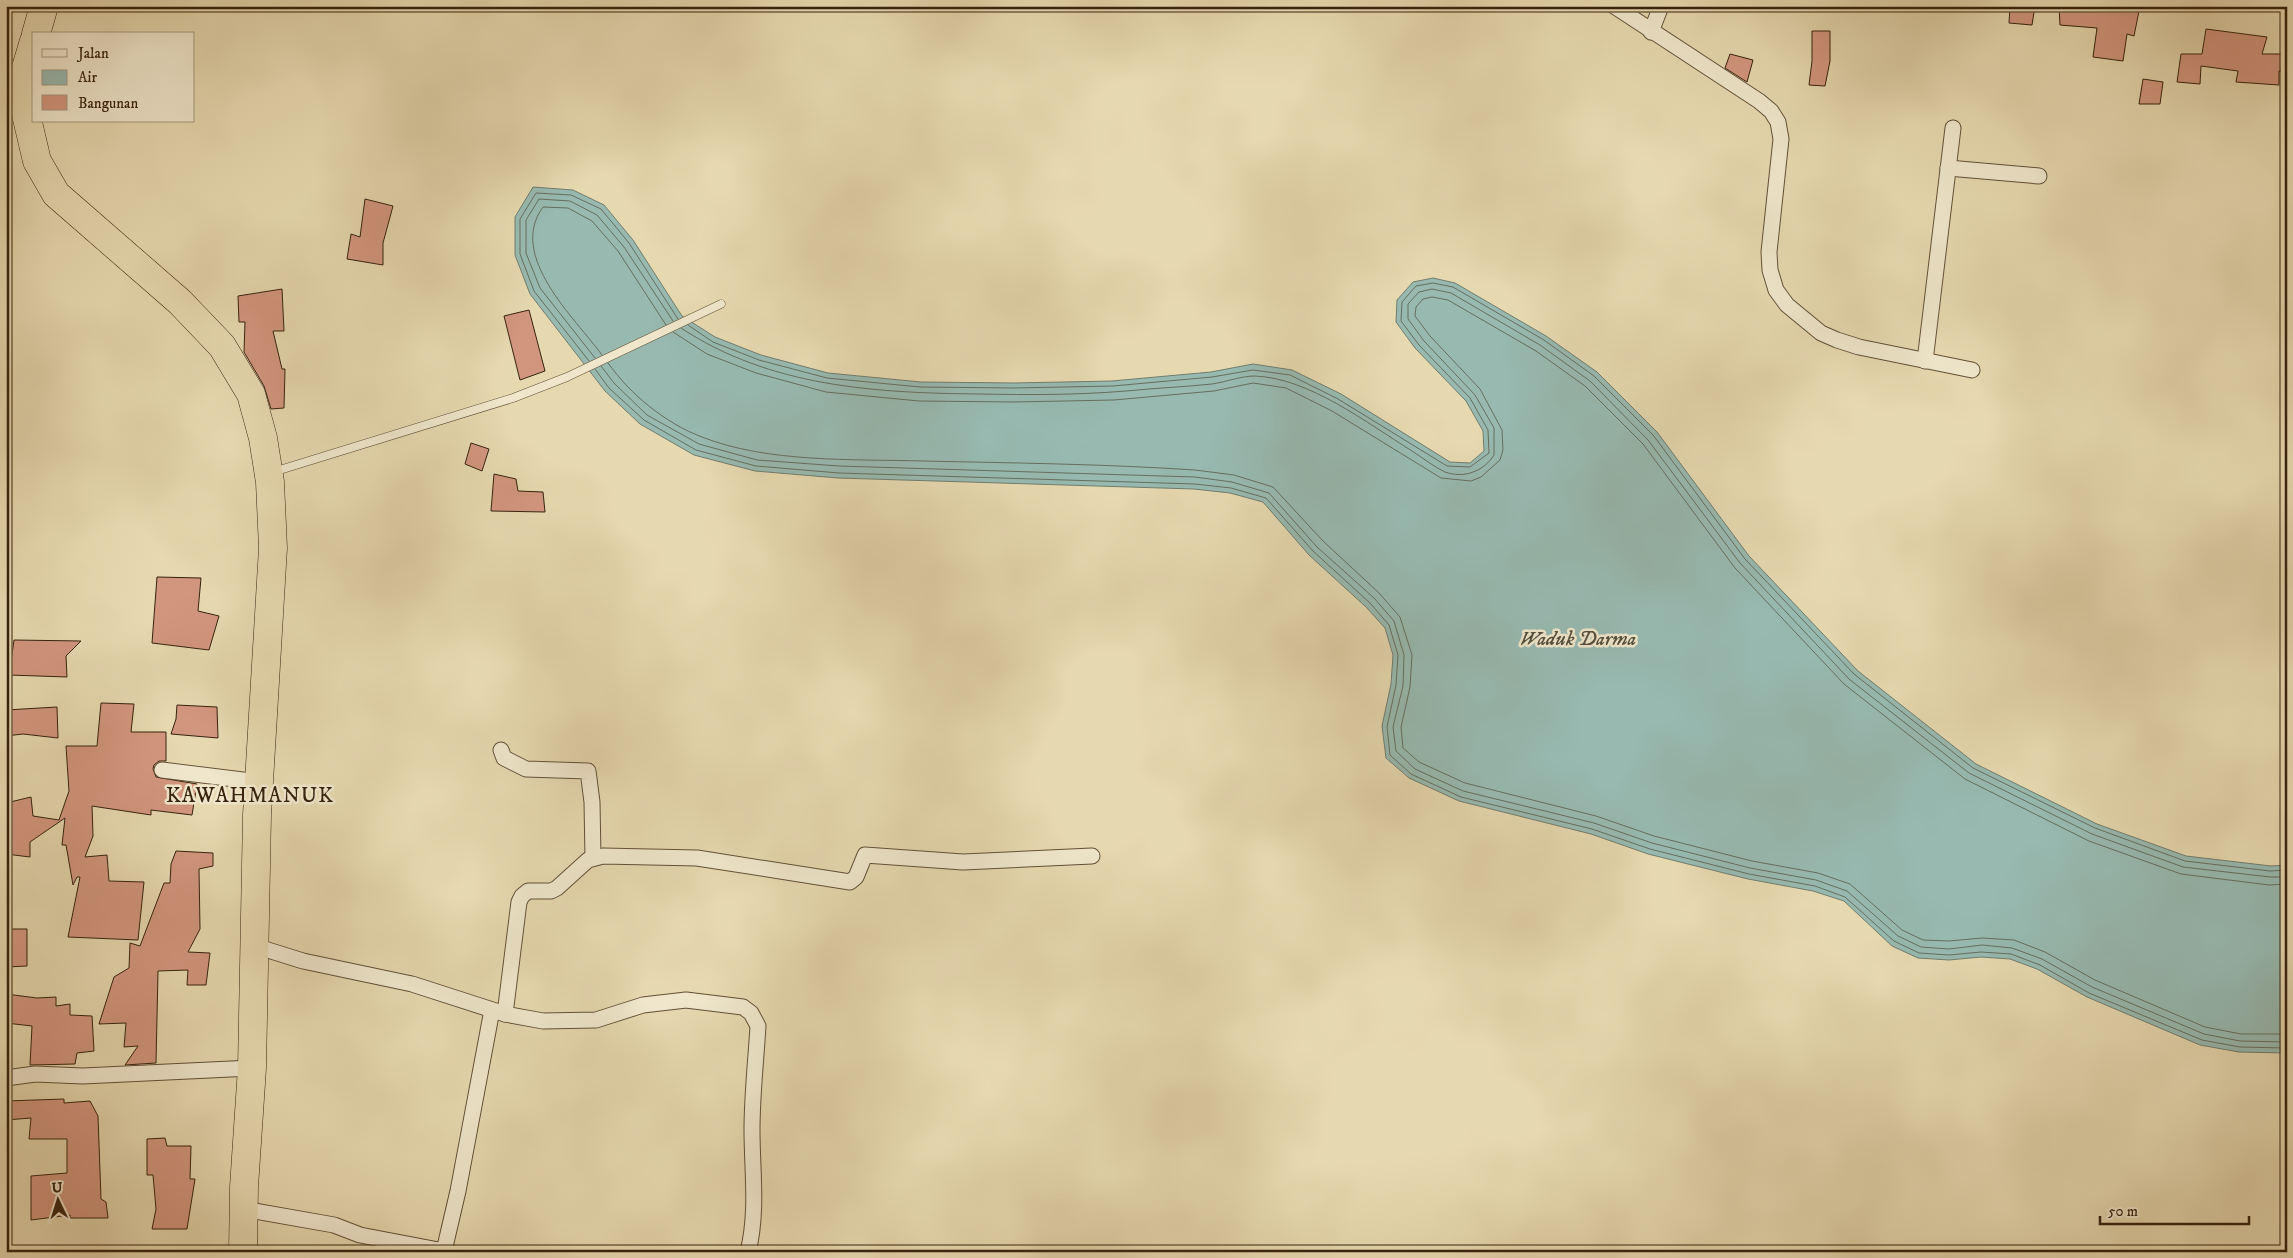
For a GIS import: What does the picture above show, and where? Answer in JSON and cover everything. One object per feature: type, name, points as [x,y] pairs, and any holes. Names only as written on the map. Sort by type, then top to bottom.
[{"type":"highway","points":[[37,32],[44,6]]},
{"type":"highway","points":[[32,48],[25,71],[25,110],[37,161],[56,194],[180,302],[222,346],[251,394],[263,438],[269,473],[273,548],[259,782],[252,1068],[243,1252]]},
{"type":"street","points":[[1614,6],[1759,101],[1771,111],[1778,122],[1780,154],[1769,252],[1770,270],[1776,290],[1787,305],[1822,333],[1859,348],[1972,370]]},
{"type":"street","points":[[1652,32],[1661,6]]},
{"type":"street","points":[[1925,361],[1953,128]]},
{"type":"street","points":[[1948,168],[2039,176]]},
{"type":"street","points":[[501,750],[504,758],[526,768],[588,771],[592,802],[593,858]]},
{"type":"street","points":[[162,770],[259,782]]},
{"type":"street","points":[[244,1209],[334,1225],[360,1235],[446,1251],[499,1012],[519,902],[522,896],[528,892],[551,891],[557,888],[575,870],[593,858],[640,855],[697,858],[850,882],[856,877],[865,855],[963,862],[1092,856]]},
{"type":"street","points":[[255,946],[303,961],[412,984],[499,1012],[543,1022],[596,1020],[643,1005],[686,1000],[743,1008],[750,1013],[758,1026],[752,1127],[754,1229],[748,1252]]},
{"type":"street","points":[[6,1078],[35,1074],[83,1076],[252,1068]]},
{"type":"lane","points":[[269,473],[456,417],[567,377],[721,304]]},
{"type":"water","name":"Waduk Darma","points":[[533,187],[573,190],[604,205],[633,240],[682,316],[715,337],[761,355],[828,373],[921,382],[1112,381],[1211,372],[1253,364],[1292,370],[1341,394],[1450,462],[1470,463],[1484,451],[1483,431],[1466,401],[1415,348],[1396,322],[1397,300],[1413,282],[1433,278],[1455,283],[1546,336],[1597,372],[1657,432],[1749,556],[1858,671],[1976,764],[2097,824],[2186,856],[2271,866],[2287,865],[2287,1053],[2239,1052],[2200,1045],[2087,997],[2037,969],[2010,959],[1981,957],[1949,960],[1918,958],[1892,946],[1844,901],[1813,891],[1748,879],[1648,854],[1591,834],[1459,801],[1409,778],[1386,758],[1382,726],[1391,684],[1393,655],[1385,628],[1366,607],[1309,555],[1263,502],[1230,493],[1194,489],[838,478],[755,471],[694,455],[640,424],[605,391],[530,294],[515,255],[515,217]]},
{"type":"building","points":[[2010,6],[2035,6],[2032,25],[2009,23]]},
{"type":"building","points":[[2059,6],[2140,6],[2134,36],[2127,34],[2123,61],[2093,57],[2097,28],[2060,25]]},
{"type":"building","points":[[2206,29],[2267,37],[2262,54],[2287,54],[2286,71],[2279,71],[2279,85],[2236,82],[2238,71],[2201,66],[2200,84],[2177,82],[2181,54],[2202,54]]},
{"type":"building","points":[[1812,31],[1830,31],[1830,61],[1825,86],[1809,85],[1812,61]]},
{"type":"building","points":[[1730,54],[1753,60],[1747,82],[1725,68]]},
{"type":"building","points":[[2143,79],[2163,82],[2160,104],[2139,104]]},
{"type":"building","points":[[365,199],[393,206],[383,243],[383,265],[347,259],[351,234],[360,237]]},
{"type":"building","points":[[282,289],[284,331],[273,331],[282,369],[285,369],[284,408],[271,409],[264,386],[244,352],[245,322],[239,322],[238,296]]},
{"type":"building","points":[[529,310],[545,371],[520,380],[504,316]]},
{"type":"building","points":[[471,443],[489,449],[482,471],[465,464]]},
{"type":"building","points":[[494,474],[516,479],[518,491],[543,492],[545,512],[491,511]]},
{"type":"building","points":[[157,577],[201,578],[198,611],[219,616],[209,650],[152,643]]},
{"type":"building","points":[[14,640],[81,641],[66,656],[67,677],[9,675]]},
{"type":"building","points":[[101,703],[134,704],[131,732],[166,732],[166,761],[159,761],[154,765],[153,769],[156,777],[197,784],[192,815],[151,810],[151,815],[92,806],[93,836],[85,857],[107,855],[109,881],[144,882],[138,940],[68,937],[80,877],[77,877],[73,885],[66,845],[62,845],[65,818],[30,842],[30,857],[6,854],[6,803],[31,797],[33,816],[59,820],[69,791],[66,746],[97,746]]},
{"type":"building","points":[[177,705],[217,707],[218,738],[171,734],[176,719]]},
{"type":"building","points":[[57,707],[58,738],[23,734],[6,736],[6,710]]},
{"type":"building","points":[[176,851],[213,853],[213,866],[199,869],[200,929],[188,952],[210,953],[206,985],[187,985],[188,970],[158,971],[156,1063],[125,1065],[138,1046],[124,1047],[126,1023],[99,1024],[114,977],[129,968],[130,943],[140,946],[164,883],[170,883],[171,864]]},
{"type":"building","points":[[6,929],[27,929],[27,966],[6,967]]},
{"type":"building","points":[[6,994],[37,998],[56,997],[56,1006],[70,1004],[70,1015],[92,1016],[94,1051],[77,1053],[75,1064],[30,1065],[32,1026],[6,1023]]},
{"type":"building","points":[[64,1099],[64,1103],[90,1101],[98,1116],[101,1199],[106,1202],[108,1218],[70,1218],[70,1215],[31,1220],[31,1176],[67,1173],[67,1139],[29,1139],[31,1118],[6,1120],[6,1101]]},
{"type":"building","points":[[165,1138],[167,1146],[191,1146],[190,1179],[195,1179],[187,1229],[152,1229],[156,1209],[153,1175],[147,1175],[147,1139]]},
{"type":"district","name":"KAWAHMANUK","points":[[250,795]]}]
